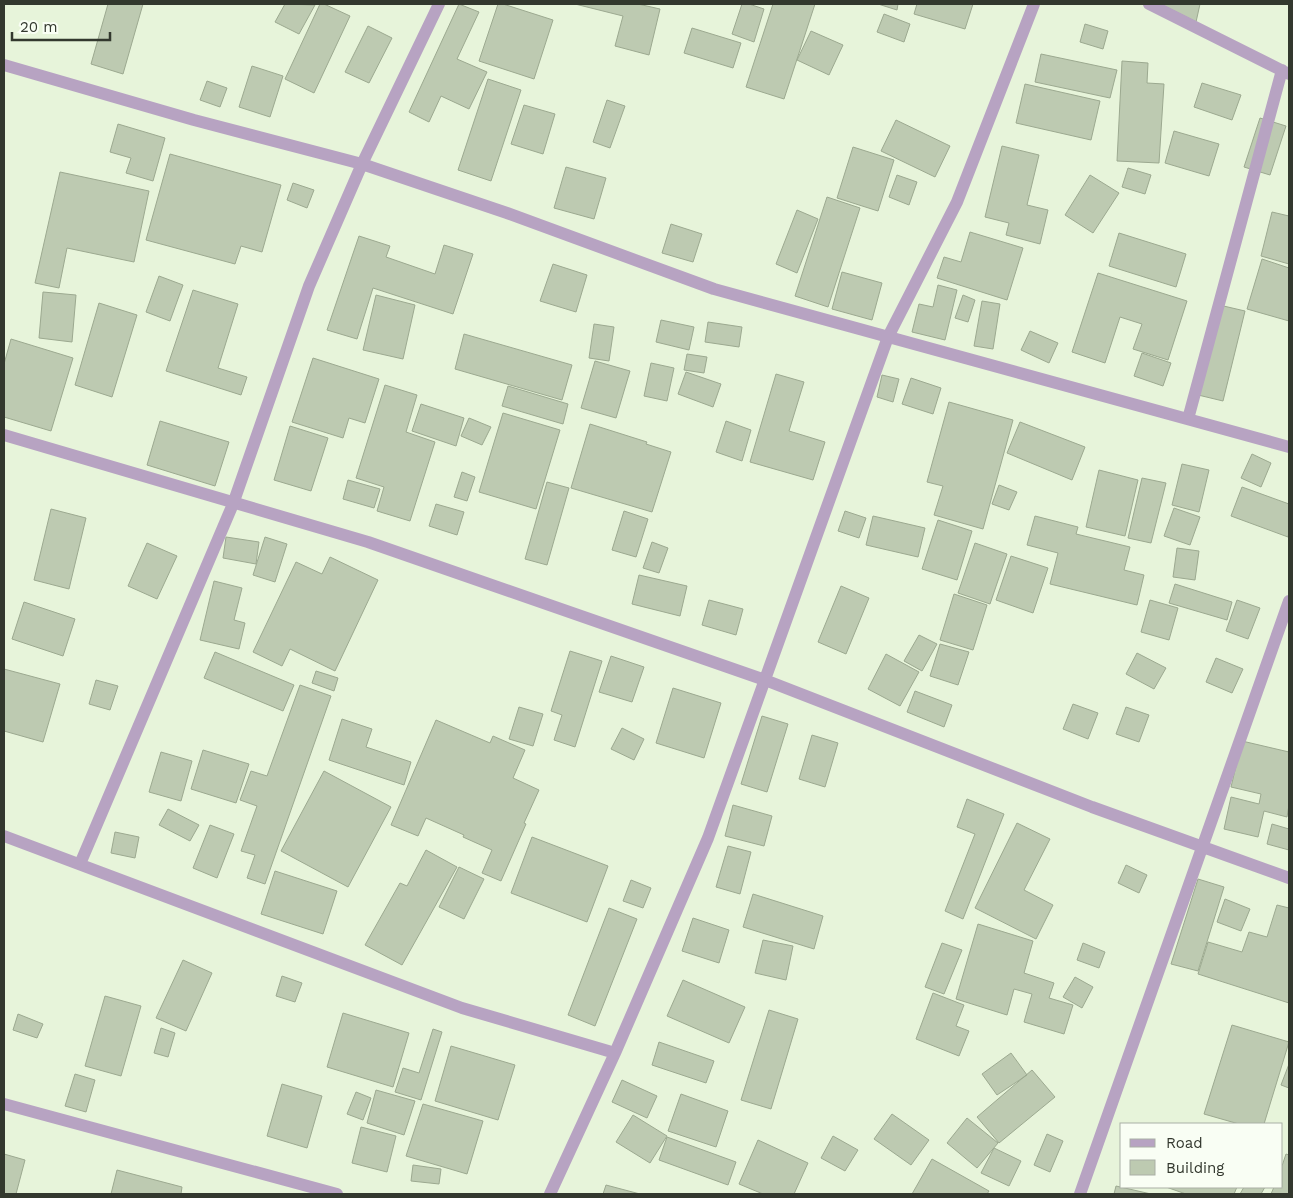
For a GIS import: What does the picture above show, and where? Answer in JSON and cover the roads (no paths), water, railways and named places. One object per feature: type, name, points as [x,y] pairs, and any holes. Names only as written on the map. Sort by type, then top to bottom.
[{"type":"street","points":[[80,864],[233,504],[309,286],[362,164],[439,4]]},
{"type":"street","points":[[550,1194],[615,1053],[708,838],[888,337],[957,202],[1034,4]]},
{"type":"street","points":[[1149,4],[1286,72],[1188,419]]},
{"type":"street","points":[[4,65],[194,120],[362,164],[507,213],[714,289],[1289,447]]},
{"type":"street","points":[[4,435],[233,504],[368,542],[765,680],[1092,807],[1289,878]]},
{"type":"street","points":[[1080,1194],[1204,847],[1289,601]]},
{"type":"street","points":[[4,836],[462,1008],[615,1053]]},
{"type":"street","points":[[4,1104],[337,1194]]}]
